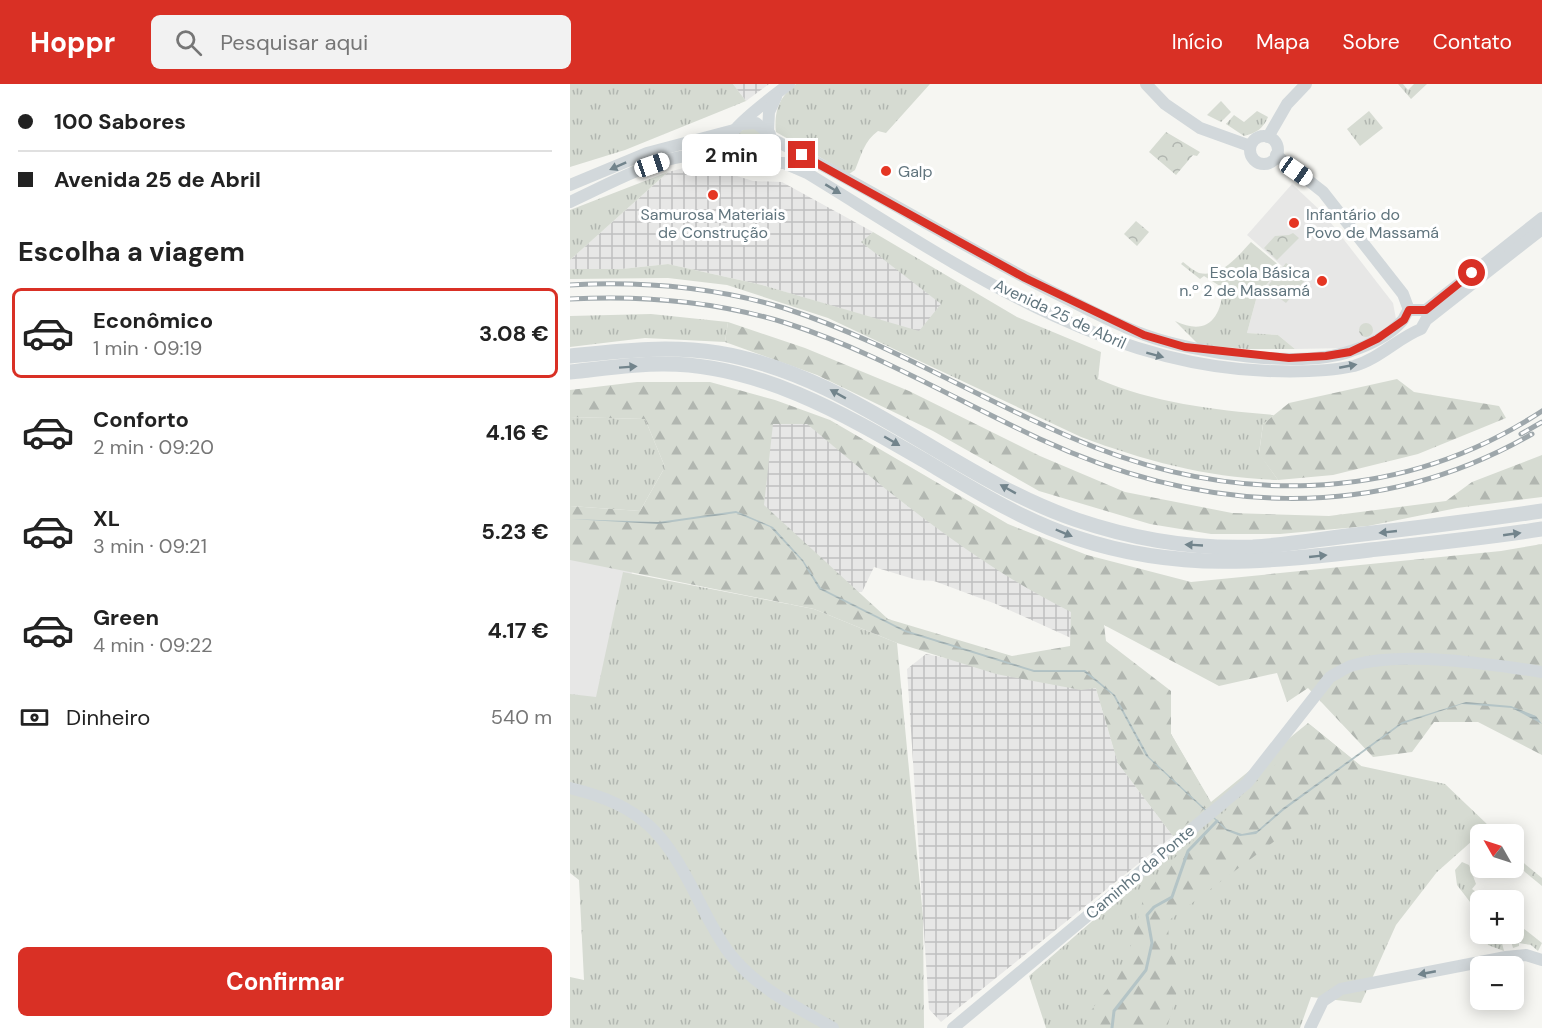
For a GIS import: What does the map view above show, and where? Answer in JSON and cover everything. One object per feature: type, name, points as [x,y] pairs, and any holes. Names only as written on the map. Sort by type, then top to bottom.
[{"type":"highway","points":[[570,356],[664,348],[718,353],[772,367],[829,388],[1032,502],[1077,520],[1125,534],[1187,545],[1254,547],[1446,525],[1542,511]]},
{"type":"highway","points":[[570,372],[663,364],[721,370],[771,384],[823,404],[1030,518],[1076,538],[1127,551],[1194,562],[1260,563],[1542,529]]},
{"type":"main road","points":[[1146,84],[1165,104],[1200,129],[1250,146]]},
{"type":"main road","points":[[1268,137],[1281,112],[1306,84]]},
{"type":"main road","points":[[734,157],[729,143],[738,127],[785,87]]},
{"type":"main road","points":[[570,201],[652,165],[688,153],[714,152],[734,157],[746,164],[760,163],[770,153],[769,112],[785,87]]},
{"type":"main road","points":[[570,185],[646,153],[738,127],[756,123],[770,135]]},
{"type":"main road","name":"Avenida 25 de Abril","points":[[770,135],[1025,278],[1144,335],[1185,347],[1289,358],[1326,356],[1350,352],[1377,339],[1406,315]]},
{"type":"main road","points":[[1268,137],[1275,142],[1276,155],[1270,162],[1261,163],[1253,159],[1250,146],[1255,139],[1268,137]]},
{"type":"main road","points":[[1276,155],[1323,192],[1403,294],[1408,329],[1415,331]]},
{"type":"main road","name":"Avenida 25 de Abril","points":[[760,163],[784,163],[807,173],[949,260],[1016,296],[1139,351],[1182,362],[1232,370],[1329,369],[1356,365],[1424,327],[1424,316]]},
{"type":"main road","name":"Avenida 25 de Abril","points":[[1424,316],[1542,218]]},
{"type":"main road","name":"Avenida 25 de Abril","points":[[1424,316],[1542,229]]},
{"type":"main road","points":[[1406,315],[1416,309],[1424,316]]},
{"type":"main road","name":"Caminho da Ponte","points":[[952,1028],[1247,783],[1330,677],[1348,667],[1363,663],[1428,660],[1542,672]]},
{"type":"main road","points":[[570,788],[605,798],[640,817],[659,832],[680,861],[713,928],[737,962],[772,995],[833,1028]]},
{"type":"main road","points":[[1310,1028],[1323,1001],[1341,989],[1506,957],[1526,955],[1542,960]]},
{"type":"shaded area","points":[[733,84],[769,84],[746,101]]},
{"type":"shaded area","points":[[699,164],[753,181],[782,182],[873,232],[862,242],[942,304],[919,332],[762,285],[668,264],[622,269],[570,269],[570,260],[668,172]]},
{"type":"shaded area","name":"Escola Básica n.º 2 de Massamá","points":[[1292,184],[1324,214],[1393,303],[1396,319],[1391,328],[1349,348],[1295,349],[1278,335],[1247,333],[1257,296],[1282,266],[1247,235]]},
{"type":"shaded area","points":[[782,411],[825,423],[1082,614],[1071,638],[996,604],[934,581],[917,580],[874,567],[862,592],[851,592],[751,502],[766,434]]},
{"type":"shaded area","points":[[736,511],[773,527],[803,560],[821,588],[905,630],[1034,670],[1085,670],[1115,695],[1149,757],[1227,829],[1242,834],[1257,831],[1283,808],[1402,722],[1466,702],[1511,706],[1536,716],[1542,724],[1512,708],[1462,704],[1402,724],[1284,810],[1256,834],[1240,836],[1227,831],[1146,756],[1113,695],[1084,672],[1034,672],[905,632],[819,589],[802,561],[770,527],[736,513],[658,524],[570,519],[658,522]]},
{"type":"shaded area","points":[[570,551],[633,563],[614,713],[570,705]]},
{"type":"shaded area","points":[[926,654],[1096,688],[1118,763],[1173,836],[941,1022],[929,1009],[907,669]]},
{"type":"green space","points":[[570,84],[733,84],[746,101],[625,150],[570,167]]},
{"type":"green space","points":[[796,84],[930,84],[886,133],[878,131],[869,139],[855,170],[849,174],[776,132],[779,105],[785,94]]},
{"type":"green space","points":[[1398,84],[1403,84],[1408,90],[1414,84],[1427,84],[1411,99]]},
{"type":"green space","points":[[1221,101],[1231,112],[1221,122],[1207,115]]},
{"type":"green space","points":[[1257,111],[1268,117],[1259,130],[1252,133],[1244,136],[1226,124],[1234,115],[1244,122]]},
{"type":"green space","points":[[1369,111],[1383,128],[1360,146],[1347,129]]},
{"type":"green space","points":[[750,128],[761,132],[765,143],[761,154],[750,158],[739,154],[735,143],[739,132]]},
{"type":"green space","points":[[1166,132],[1200,152],[1197,156],[1193,155],[1176,175],[1149,152]]},
{"type":"green space","points":[[668,172],[570,260],[570,210]]},
{"type":"green space","points":[[1136,221],[1149,232],[1137,246],[1124,234]]},
{"type":"green space","points":[[873,232],[1017,317],[1101,352],[1098,379],[1162,400],[1229,411],[1274,415],[1263,424],[1259,453],[1278,480],[1202,472],[1153,461],[1105,446],[1081,437],[828,318],[727,285],[668,278],[570,279],[570,269],[622,269],[668,264],[762,285],[919,331],[941,304],[861,242]]},
{"type":"green space","points":[[1293,233],[1299,238],[1277,260],[1264,248],[1275,236]]},
{"type":"green space","points":[[1251,242],[1281,267],[1257,296],[1247,333],[1278,335],[1295,349],[1247,349],[1199,345],[1175,321],[1195,327],[1203,326],[1215,316],[1222,299],[1223,288],[1204,276],[1200,279],[1181,264],[1183,262],[1199,273],[1215,272],[1228,265]]},
{"type":"green space","points":[[1286,263],[1306,279],[1286,303],[1266,288]]},
{"type":"green space","points":[[651,314],[728,322],[725,342],[645,338],[570,347],[570,316]]},
{"type":"green space","points":[[728,322],[805,348],[909,391],[1040,456],[1125,492],[1232,513],[1329,516],[1446,501],[1472,482],[1542,455],[1542,497],[1457,508],[1368,526],[1280,534],[1211,534],[1150,524],[1039,491],[933,431],[817,375],[725,342]]},
{"type":"green space","points":[[1366,323],[1371,325],[1373,330],[1371,335],[1366,337],[1361,335],[1359,330],[1361,325]]},
{"type":"green space","points":[[1397,379],[1414,392],[1499,406],[1506,418],[1418,454],[1333,475],[1278,480],[1259,454],[1263,424],[1289,403]]},
{"type":"green space","points":[[637,382],[710,382],[775,400],[830,420],[1008,524],[1087,555],[1191,582],[1501,551],[1542,544],[1542,755],[1478,722],[1434,722],[1412,752],[1373,757],[1308,688],[1287,702],[1277,673],[1219,686],[1104,625],[1106,641],[1171,691],[1171,734],[1211,803],[1173,836],[1118,763],[1096,688],[1081,690],[996,674],[897,643],[814,609],[570,560],[570,506],[640,511],[665,467],[645,419],[570,417],[570,390]],"holes":[[[773,424],[807,424],[869,476],[967,550],[1035,593],[1071,612],[1070,646],[1012,656],[888,619],[764,505]]]},
{"type":"green space","points":[[570,417],[645,419],[665,467],[640,511],[570,506]]},
{"type":"green space","points":[[623,572],[814,609],[897,643],[923,917],[924,1028],[570,1028],[570,977],[584,980],[579,880],[570,873],[570,694],[596,697]]},
{"type":"green space","points":[[1096,688],[1171,734],[1211,802],[1308,723],[1361,766],[1445,784],[1487,824],[1470,824],[1470,843],[1437,872],[1396,925],[1361,1003],[1311,997],[1300,1028],[1046,1028],[1029,976],[1180,845],[1118,763]]},
{"type":"green space","points":[[1308,723],[1361,766],[1328,801],[1168,921],[1169,946],[1181,977],[1167,1028],[1090,1028],[1087,1016],[1117,976],[1131,945],[1143,900],[1167,865],[1282,758]]},
{"type":"green space","points":[[1462,862],[1469,865],[1470,878],[1474,878],[1476,884],[1473,890],[1470,890],[1470,902],[1457,885],[1455,870]]},
{"type":"green space","points":[[1524,863],[1542,878],[1542,886],[1524,871]]},
{"type":"green space","points":[[1524,929],[1542,943],[1538,951],[1531,945],[1524,944]]},
{"type":"green space","points":[[1502,944],[1504,951],[1488,945]]},
{"type":"waterway","points":[[1112,1028],[1114,1011],[1146,970],[1152,943],[1147,915],[1154,907],[1172,897],[1188,851],[1217,821]]},
{"type":"railway","points":[[570,285],[624,284],[678,287],[731,295],[784,308],[893,352],[1070,437],[1129,459],[1189,475],[1249,484],[1309,485],[1369,479],[1428,465],[1486,442],[1542,411]]},
{"type":"railway","points":[[570,299],[625,298],[679,301],[733,309],[786,323],[851,347],[1040,439],[1101,464],[1162,482],[1224,494],[1287,498],[1349,495],[1411,484],[1472,463],[1532,434]]},
{"type":"railway","points":[[1521,434],[1542,422]]},
{"type":"place","name":"Galp","points":[[886,171]]},
{"type":"place","name":"Samurosa Materiais de Construção","points":[[713,195]]},
{"type":"place","name":"Infantário do Povo de Massamá","points":[[1294,223]]},
{"type":"place","name":"Escola Básica n.º 2 de Massamá","points":[[1322,281]]},
{"type":"route","points":[[802,155],[1025,278],[1144,335],[1185,347],[1289,358],[1350,352],[1391,330],[1404,320],[1409,310],[1416,309],[1423,312],[1472,273]]}]
